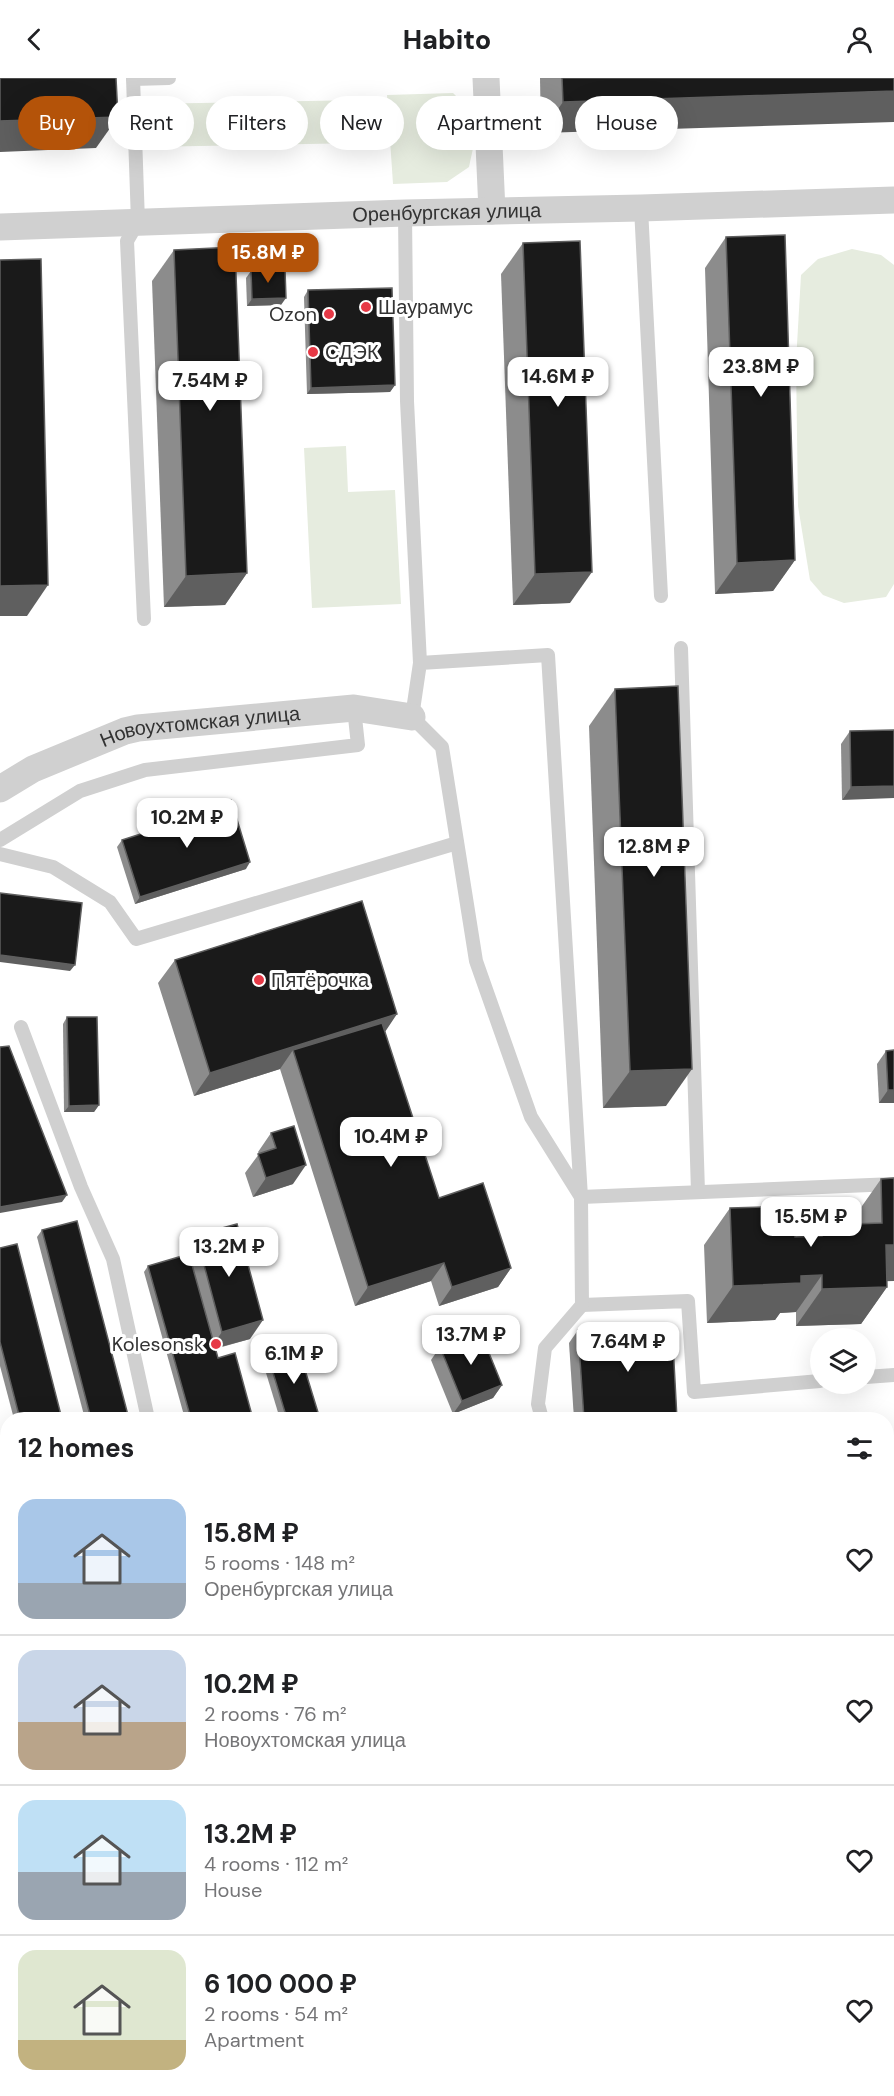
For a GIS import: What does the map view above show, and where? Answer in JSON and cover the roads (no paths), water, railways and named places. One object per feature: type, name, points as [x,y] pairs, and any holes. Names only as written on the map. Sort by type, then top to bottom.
[{"type":"street","points":[[486,78],[492,211]]},
{"type":"street","name":"Оренбургская улица","points":[[0,227],[894,200]]},
{"type":"street","name":"Новоухтомская улица","points":[[0,789],[33,769],[125,731],[138,728],[354,708],[412,717]]},
{"type":"lane","points":[[144,618],[127,242],[138,222],[133,78],[169,78]]},
{"type":"lane","points":[[641,208],[661,596]]},
{"type":"lane","points":[[405,213],[407,401],[420,663],[412,717],[442,747],[476,961],[531,1117],[581,1197]]},
{"type":"lane","points":[[681,648],[698,1192]]},
{"type":"lane","points":[[420,663],[548,655],[581,1197],[582,1305],[546,1348],[537,1404],[540,1412]]},
{"type":"lane","points":[[0,840],[80,791],[145,770],[358,745],[354,708]]},
{"type":"lane","points":[[0,854],[53,867],[110,902],[136,939],[458,843]]},
{"type":"lane","points":[[21,1027],[81,1187],[113,1259],[146,1412]]},
{"type":"lane","points":[[581,1197],[894,1184]]},
{"type":"lane","points":[[582,1305],[688,1301],[694,1392],[810,1382]]},
{"type":"lane","points":[[876,1376],[894,1375]]},
{"type":"place","name":"Шаурамус","points":[[366,307]]},
{"type":"place","name":"Ozon","points":[[329,314]]},
{"type":"place","name":"СДЭК","points":[[313,352]]},
{"type":"place","name":"Пятёрочка","points":[[259,980]]},
{"type":"place","name":"Kolesonsk","points":[[216,1344]]}]
